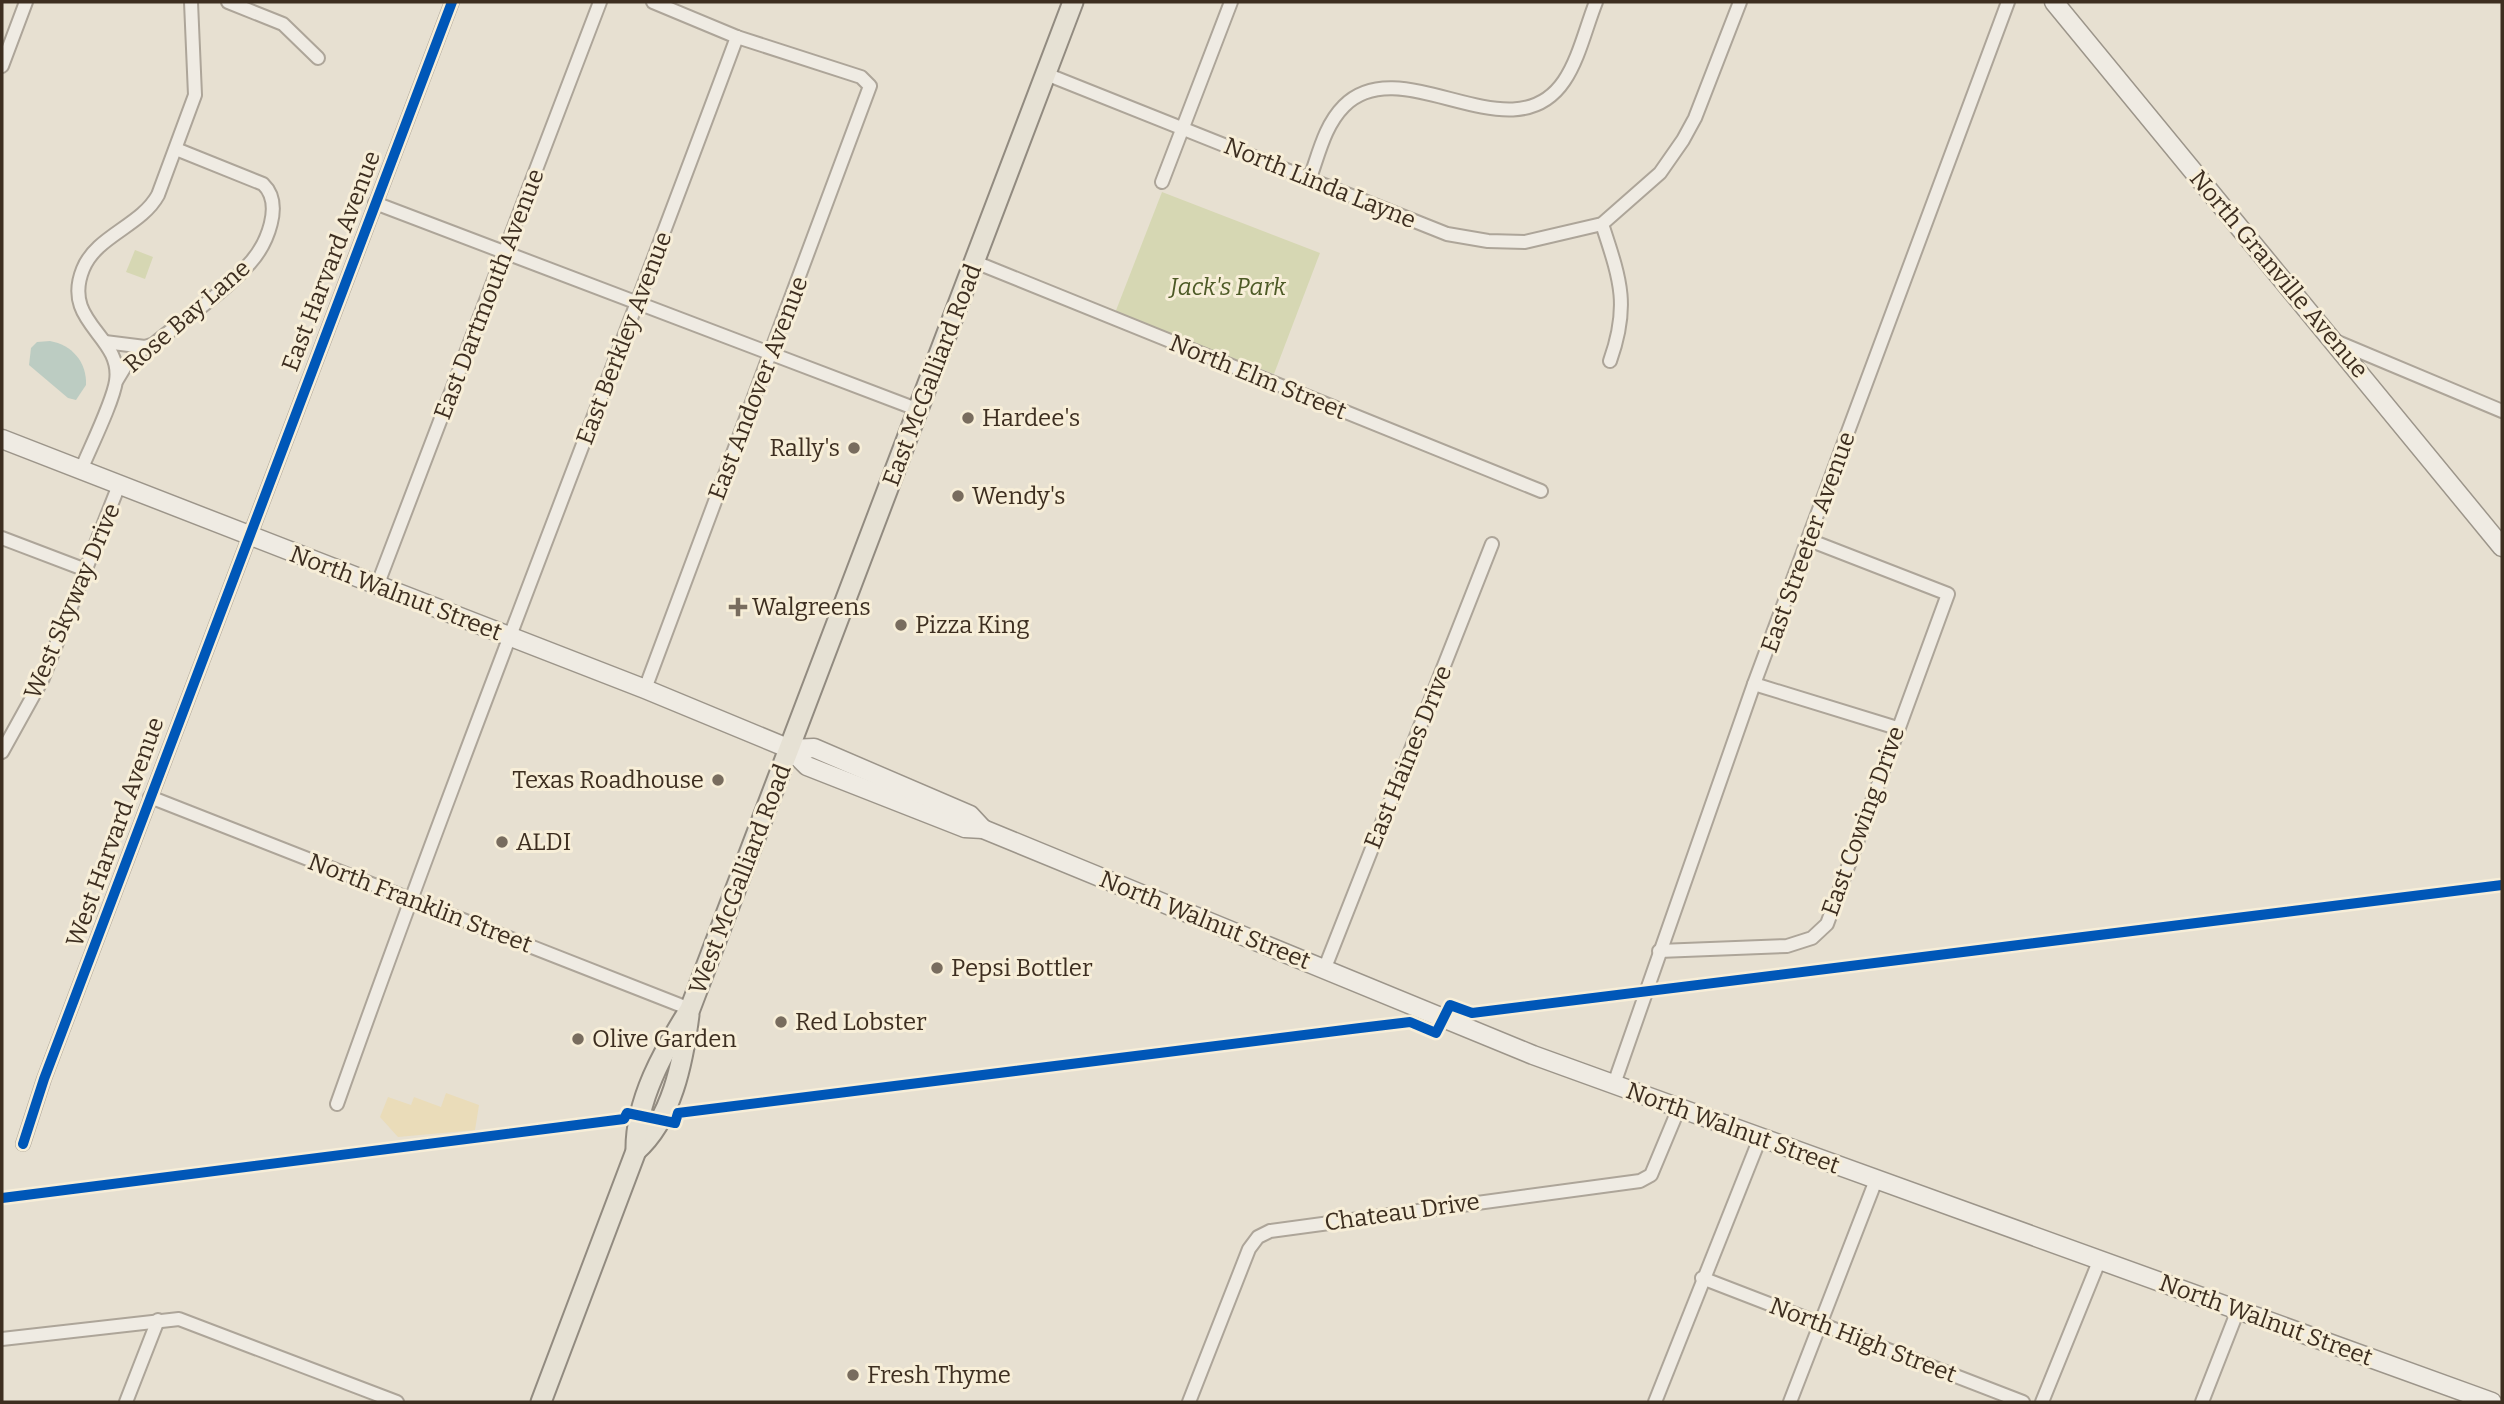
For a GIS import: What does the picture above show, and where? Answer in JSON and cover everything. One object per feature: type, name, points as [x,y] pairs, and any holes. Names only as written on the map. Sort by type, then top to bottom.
[{"type":"main road","name":"East McGalliard Road","points":[[790,749],[1073,2]]},
{"type":"main road","name":"North Granville Avenue","points":[[2054,2],[2502,547]]},
{"type":"main road","name":"North Walnut Street","points":[[2,439],[645,689],[790,749],[814,748],[970,815],[982,829],[1324,970],[1614,1084],[2492,1402]]},
{"type":"main road","name":"West McGalliard Road","points":[[541,1402],[636,1151],[654,1135],[684,1058],[690,1009],[790,749]]},
{"type":"street","points":[[2,66],[26,2]]},
{"type":"street","points":[[117,380],[105,342],[95,333],[79,306],[78,292],[82,271],[91,256],[155,201],[197,89],[191,2]]},
{"type":"street","points":[[228,2],[284,24],[318,58]]},
{"type":"street","name":"East Harvard Avenue","points":[[248,536],[452,2]]},
{"type":"street","name":"East Dartmouth Avenue","points":[[377,586],[600,2]]},
{"type":"street","points":[[653,2],[737,37]]},
{"type":"street","points":[[1162,183],[1231,2]]},
{"type":"street","points":[[1310,178],[1333,119],[1350,100],[1375,89],[1398,88],[1508,109],[1523,108],[1543,100],[1564,80],[1596,2]]},
{"type":"street","points":[[1610,361],[1622,320],[1623,300],[1620,277],[1602,225],[1660,173],[1683,140],[1695,118],[1740,2]]},
{"type":"street","name":"East Streeter Avenue","points":[[1614,1084],[1754,684],[2008,2]]},
{"type":"street","name":"East Andover Avenue","points":[[645,689],[870,86],[861,77],[737,37]]},
{"type":"street","name":"East Berkley Avenue","points":[[337,1104],[508,637],[638,304],[737,37]]},
{"type":"street","name":"North Linda Layne","points":[[1046,74],[1463,238],[1525,242],[1602,225]]},
{"type":"street","name":"Rose Bay Lane","points":[[81,470],[117,380],[145,347],[154,344],[251,262],[274,210],[273,197],[263,184],[176,149]]},
{"type":"street","points":[[375,203],[919,410]]},
{"type":"street","name":"North Elm Street","points":[[975,262],[1541,491]]},
{"type":"street","points":[[2335,341],[2502,411]]},
{"type":"street","points":[[105,342],[145,347]]},
{"type":"street","name":"West Skyway Drive","points":[[2,752],[43,678],[119,485]]},
{"type":"street","name":"West Harvard Avenue","points":[[23,1144],[44,1079],[248,536]]},
{"type":"street","points":[[2,538],[86,570]]},
{"type":"street","name":"East Cowing Drive","points":[[1659,951],[1787,946],[1812,938],[1823,929],[1830,917],[1948,594],[1809,540]]},
{"type":"street","name":"East Haines Drive","points":[[1324,970],[1492,544]]},
{"type":"street","points":[[1754,684],[1897,728]]},
{"type":"street","name":"North Franklin Street","points":[[150,797],[690,1009]]},
{"type":"street","name":"Chateau Drive","points":[[1189,1402],[1250,1249],[1263,1234],[1379,1214],[1640,1181],[1651,1175],[1679,1108]]},
{"type":"street","points":[[1655,1402],[1702,1278],[1760,1138]]},
{"type":"street","points":[[1790,1402],[1876,1180]]},
{"type":"street","points":[[2042,1402],[2100,1259]]},
{"type":"street","name":"North High Street","points":[[1702,1278],[2023,1402]]},
{"type":"street","points":[[2202,1402],[2238,1310]]},
{"type":"street","points":[[126,1402],[158,1320]]},
{"type":"street","points":[[2,1339],[158,1320],[185,1321],[397,1402]]},
{"type":"green space","name":"Jack's Park","points":[[1162,192],[1320,253],[1274,374],[1115,313]]},
{"type":"green space","points":[[135,250],[153,257],[145,279],[126,272]]},
{"type":"sand","points":[[446,1093],[479,1105],[475,1130],[398,1137],[380,1117],[388,1097],[411,1105],[414,1097],[441,1107]]},
{"type":"shaded area","points":[[50,341],[65,346],[81,362],[86,385],[76,400],[68,398],[29,365],[31,348],[37,342]]},
{"type":"cycle path","points":[[23,1144],[44,1079],[452,2]]},
{"type":"cycle path","points":[[2,1198],[624,1119],[627,1113],[675,1123],[678,1113],[1410,1022],[1436,1033],[1450,1005],[1472,1013],[2502,885]]},
{"type":"place","name":"Hardee's","points":[[968,418]]},
{"type":"place","name":"Rally's","points":[[854,448]]},
{"type":"place","name":"Wendy's","points":[[958,496]]},
{"type":"place","name":"Walgreens","points":[[738,607]]},
{"type":"place","name":"Pizza King","points":[[901,625]]},
{"type":"place","name":"Texas Roadhouse","points":[[718,780]]},
{"type":"place","name":"ALDI","points":[[502,842]]},
{"type":"place","name":"Pepsi Bottler","points":[[937,968]]},
{"type":"place","name":"Red Lobster","points":[[781,1022]]},
{"type":"place","name":"Olive Garden","points":[[578,1039]]},
{"type":"place","name":"Fresh Thyme","points":[[853,1375]]}]
